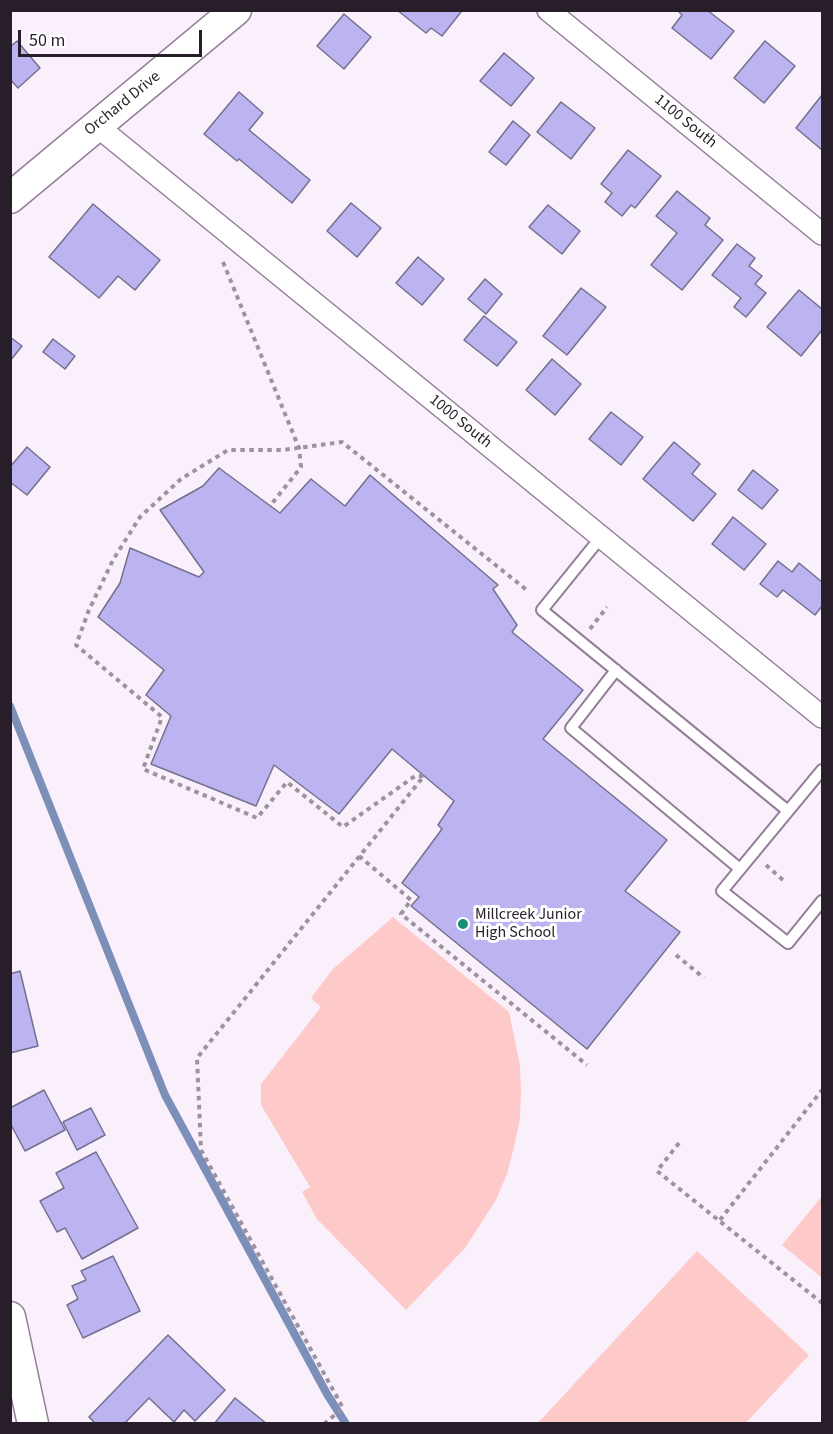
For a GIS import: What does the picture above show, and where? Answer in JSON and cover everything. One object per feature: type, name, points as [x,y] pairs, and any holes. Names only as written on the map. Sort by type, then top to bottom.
[{"type":"main road","name":"Orchard Drive","points":[[10,198],[236,10]]},
{"type":"main road","points":[[10,1317],[33,1424]]},
{"type":"street","name":"1100 South","points":[[548,10],[822,234]]},
{"type":"street","name":"1000 South","points":[[97,126],[822,717]]},
{"type":"lane","points":[[601,537],[543,610],[788,811]]},
{"type":"lane","points":[[616,670],[571,728],[740,869]]},
{"type":"lane","points":[[822,770],[722,891],[788,944],[822,901]]},
{"type":"path","points":[[223,262],[299,448],[301,467],[270,506]]},
{"type":"path","points":[[325,1422],[344,1408],[201,1150],[197,1059],[424,776],[415,776],[344,827],[287,782],[257,818],[143,770],[162,717],[76,645],[89,610],[113,560],[140,517],[181,479],[228,450],[283,450],[342,442],[528,591]]},
{"type":"path","points":[[581,641],[607,607]]},
{"type":"path","points":[[753,854],[783,880]]},
{"type":"path","points":[[359,856],[411,900],[400,914],[587,1065]]},
{"type":"path","points":[[676,956],[704,978]]},
{"type":"path","points":[[720,1220],[822,1090]]},
{"type":"path","points":[[679,1143],[657,1171],[822,1303]]},
{"type":"shaded area","points":[[393,917],[509,1012],[520,1065],[521,1091],[520,1119],[514,1147],[507,1174],[496,1200],[465,1248],[406,1310],[317,1219],[302,1192],[310,1187],[261,1105],[261,1084],[321,1007],[311,998],[333,969]]},
{"type":"shaded area","points":[[822,1196],[822,1278],[782,1245]]},
{"type":"shaded area","points":[[697,1251],[809,1355],[746,1423],[538,1423]]},
{"type":"building","points":[[397,10],[459,10],[461,12],[442,36],[431,28],[426,33]]},
{"type":"building","points":[[677,10],[707,10],[734,31],[711,59],[672,28],[682,15]]},
{"type":"building","points":[[344,14],[371,37],[344,69],[317,46]]},
{"type":"building","points":[[17,41],[40,68],[18,88],[10,79],[10,47]]},
{"type":"building","points":[[765,41],[795,66],[764,103],[734,78]]},
{"type":"building","points":[[504,53],[534,78],[511,106],[480,81]]},
{"type":"building","points":[[239,92],[263,113],[249,130],[310,180],[292,203],[239,159],[237,161],[204,134]]},
{"type":"building","points":[[822,95],[822,150],[796,128]]},
{"type":"building","points":[[561,102],[595,128],[571,159],[537,132]]},
{"type":"building","points":[[513,121],[530,135],[506,165],[489,152]]},
{"type":"building","points":[[628,150],[661,176],[635,208],[631,205],[622,216],[605,202],[612,193],[601,184]]},
{"type":"building","points":[[677,191],[710,218],[705,225],[723,240],[682,290],[651,265],[677,233],[656,216]]},
{"type":"building","points":[[351,203],[381,228],[357,257],[327,231]]},
{"type":"building","points":[[93,204],[160,260],[135,290],[118,276],[99,298],[49,257]]},
{"type":"building","points":[[548,205],[580,231],[562,254],[529,227]]},
{"type":"building","points":[[737,244],[755,258],[749,266],[762,276],[755,284],[766,293],[746,317],[734,307],[741,298],[712,275]]},
{"type":"building","points":[[418,257],[444,279],[422,305],[396,283]]},
{"type":"building","points":[[485,279],[502,294],[486,314],[468,299]]},
{"type":"building","points":[[581,288],[606,307],[567,355],[543,336]]},
{"type":"building","points":[[799,290],[822,309],[822,330],[801,356],[767,327]]},
{"type":"building","points":[[484,316],[517,342],[497,366],[464,340]]},
{"type":"building","points":[[10,337],[22,346],[10,361]]},
{"type":"building","points":[[53,339],[75,356],[65,369],[43,352]]},
{"type":"building","points":[[552,359],[581,384],[555,415],[526,390]]},
{"type":"building","points":[[611,412],[643,437],[621,465],[589,439]]},
{"type":"building","points":[[674,442],[700,464],[692,474],[716,494],[693,521],[643,479]]},
{"type":"building","points":[[27,447],[50,467],[27,495],[10,482],[10,467]]},
{"type":"building","name":"Millcreek Junior High School","points":[[219,468],[280,513],[311,479],[345,506],[370,475],[498,585],[493,589],[517,625],[512,632],[583,690],[543,739],[667,840],[625,891],[680,932],[587,1049],[411,906],[419,897],[402,883],[442,829],[438,825],[454,801],[392,749],[339,814],[274,765],[256,806],[151,764],[171,716],[146,695],[164,670],[98,617],[120,583],[130,548],[199,577],[204,572],[160,510],[203,486]]},
{"type":"building","points":[[753,470],[778,490],[762,509],[738,490]]},
{"type":"building","points":[[733,517],[766,544],[744,570],[712,544]]},
{"type":"building","points":[[778,561],[792,572],[799,563],[822,582],[822,606],[815,615],[783,590],[777,597],[760,584]]},
{"type":"building","points":[[20,971],[38,1046],[10,1053],[10,974]]},
{"type":"building","points":[[44,1090],[65,1130],[25,1151],[10,1123],[10,1108]]},
{"type":"building","points":[[91,1108],[105,1135],[77,1150],[63,1122]]},
{"type":"building","points":[[96,1152],[138,1228],[82,1259],[65,1228],[57,1232],[40,1201],[64,1188],[56,1173]]},
{"type":"building","points":[[113,1256],[140,1311],[83,1338],[67,1305],[78,1299],[72,1286],[86,1280],[81,1271]]},
{"type":"building","points":[[168,1335],[225,1390],[195,1421],[184,1410],[174,1422],[149,1398],[124,1424],[96,1424],[89,1417]]},
{"type":"building","points":[[235,1398],[267,1424],[214,1424]]},
{"type":"waterway","points":[[10,706],[165,1095],[327,1394],[346,1424]]},
{"type":"place","name":"Millcreek Junior High School","points":[[463,924]]}]
